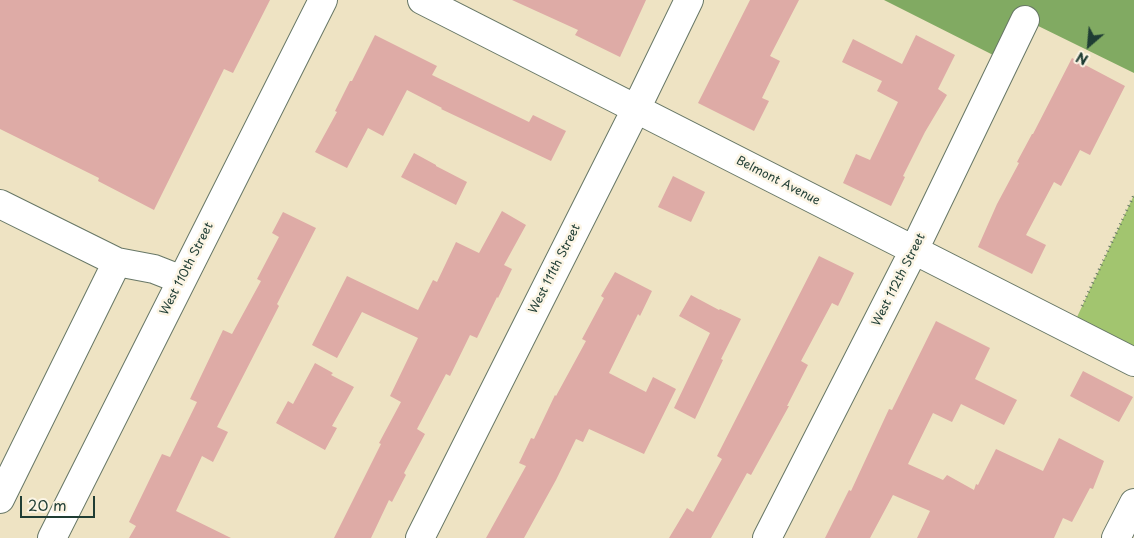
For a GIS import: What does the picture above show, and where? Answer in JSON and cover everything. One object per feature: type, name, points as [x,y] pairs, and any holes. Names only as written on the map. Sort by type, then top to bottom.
[{"type":"street","name":"West 110th Street","points":[[52,538],[323,0]]},
{"type":"street","name":"Belmont Avenue","points":[[422,0],[1134,362]]},
{"type":"street","name":"West 111th Street","points":[[420,538],[689,0]]},
{"type":"street","name":"West 112th Street","points":[[768,538],[914,250],[1025,20]]},
{"type":"street","points":[[0,204],[117,262],[154,268],[182,280]]},
{"type":"street","points":[[0,499],[117,262]]},
{"type":"street","points":[[1116,538],[1134,503]]},
{"type":"path","points":[[1081,309],[1134,195]]},
{"type":"green space","points":[[884,0],[1134,0],[1134,73],[1026,20],[1005,61]]},
{"type":"green space","points":[[1134,195],[1134,362],[1071,330]]},
{"type":"building","points":[[0,0],[270,0],[233,73],[224,69],[154,210],[98,181],[99,178],[0,129]]},
{"type":"building","points":[[512,0],[646,0],[620,57],[575,35],[578,30]]},
{"type":"building","points":[[750,0],[799,0],[770,56],[780,61],[762,98],[769,101],[754,131],[698,103]]},
{"type":"building","points":[[375,35],[437,66],[432,75],[529,122],[533,115],[566,131],[551,161],[441,109],[407,90],[383,136],[368,128],[347,168],[315,152]]},
{"type":"building","points":[[916,35],[955,55],[938,89],[947,95],[925,132],[903,176],[905,177],[891,206],[843,183],[856,154],[870,160],[898,102],[877,91],[882,81],[842,62],[853,39],[902,64]]},
{"type":"building","points":[[1072,58],[1125,86],[1090,155],[1080,150],[1061,186],[1054,182],[1026,235],[1046,245],[1032,274],[978,247],[997,204],[1019,163],[1017,162]]},
{"type":"building","points":[[414,153],[467,182],[456,205],[401,177]]},
{"type":"building","points":[[673,176],[705,192],[691,222],[658,207]]},
{"type":"building","points":[[502,211],[526,225],[504,265],[512,269],[498,298],[477,338],[470,335],[450,376],[446,374],[417,429],[425,434],[404,473],[406,475],[392,502],[389,500],[371,538],[334,538],[381,444],[379,443],[401,402],[390,396],[418,338],[362,312],[337,358],[312,345],[347,276],[418,310],[433,280],[437,282],[456,242],[479,253]]},
{"type":"building","points":[[283,212],[316,228],[277,304],[279,306],[217,427],[228,432],[213,462],[202,456],[176,511],[231,538],[129,538],[136,526],[129,522],[162,454],[170,457],[197,402],[190,399],[223,330],[232,334],[261,281],[257,279],[279,237],[272,233]]},
{"type":"building","points":[[819,256],[854,273],[838,306],[832,303],[801,361],[808,365],[787,406],[789,406],[751,475],[747,473],[711,538],[669,538],[687,508],[693,512],[722,459],[717,456]]},
{"type":"building","points":[[615,272],[652,291],[640,316],[638,314],[609,373],[646,392],[653,377],[676,389],[644,454],[589,429],[583,442],[576,439],[524,538],[486,538],[526,466],[519,463],[531,438],[534,439],[555,395],[586,341],[582,339],[604,298],[601,296]]},
{"type":"building","points":[[691,295],[741,319],[695,419],[674,408],[710,333],[679,316]]},
{"type":"building","points":[[936,321],[990,348],[975,379],[1017,400],[1004,425],[961,404],[952,422],[933,413],[908,464],[943,480],[947,475],[974,490],[996,449],[1043,471],[1059,438],[1104,461],[1093,489],[1090,488],[1072,522],[1063,518],[1054,538],[917,538],[930,511],[893,495],[870,538],[825,538],[849,490],[851,491],[889,409],[892,410]]},
{"type":"building","points":[[315,363],[333,373],[331,375],[354,387],[332,426],[337,428],[325,450],[276,423],[288,401],[293,404]]},
{"type":"building","points":[[1083,371],[1133,397],[1119,422],[1070,396]]}]
